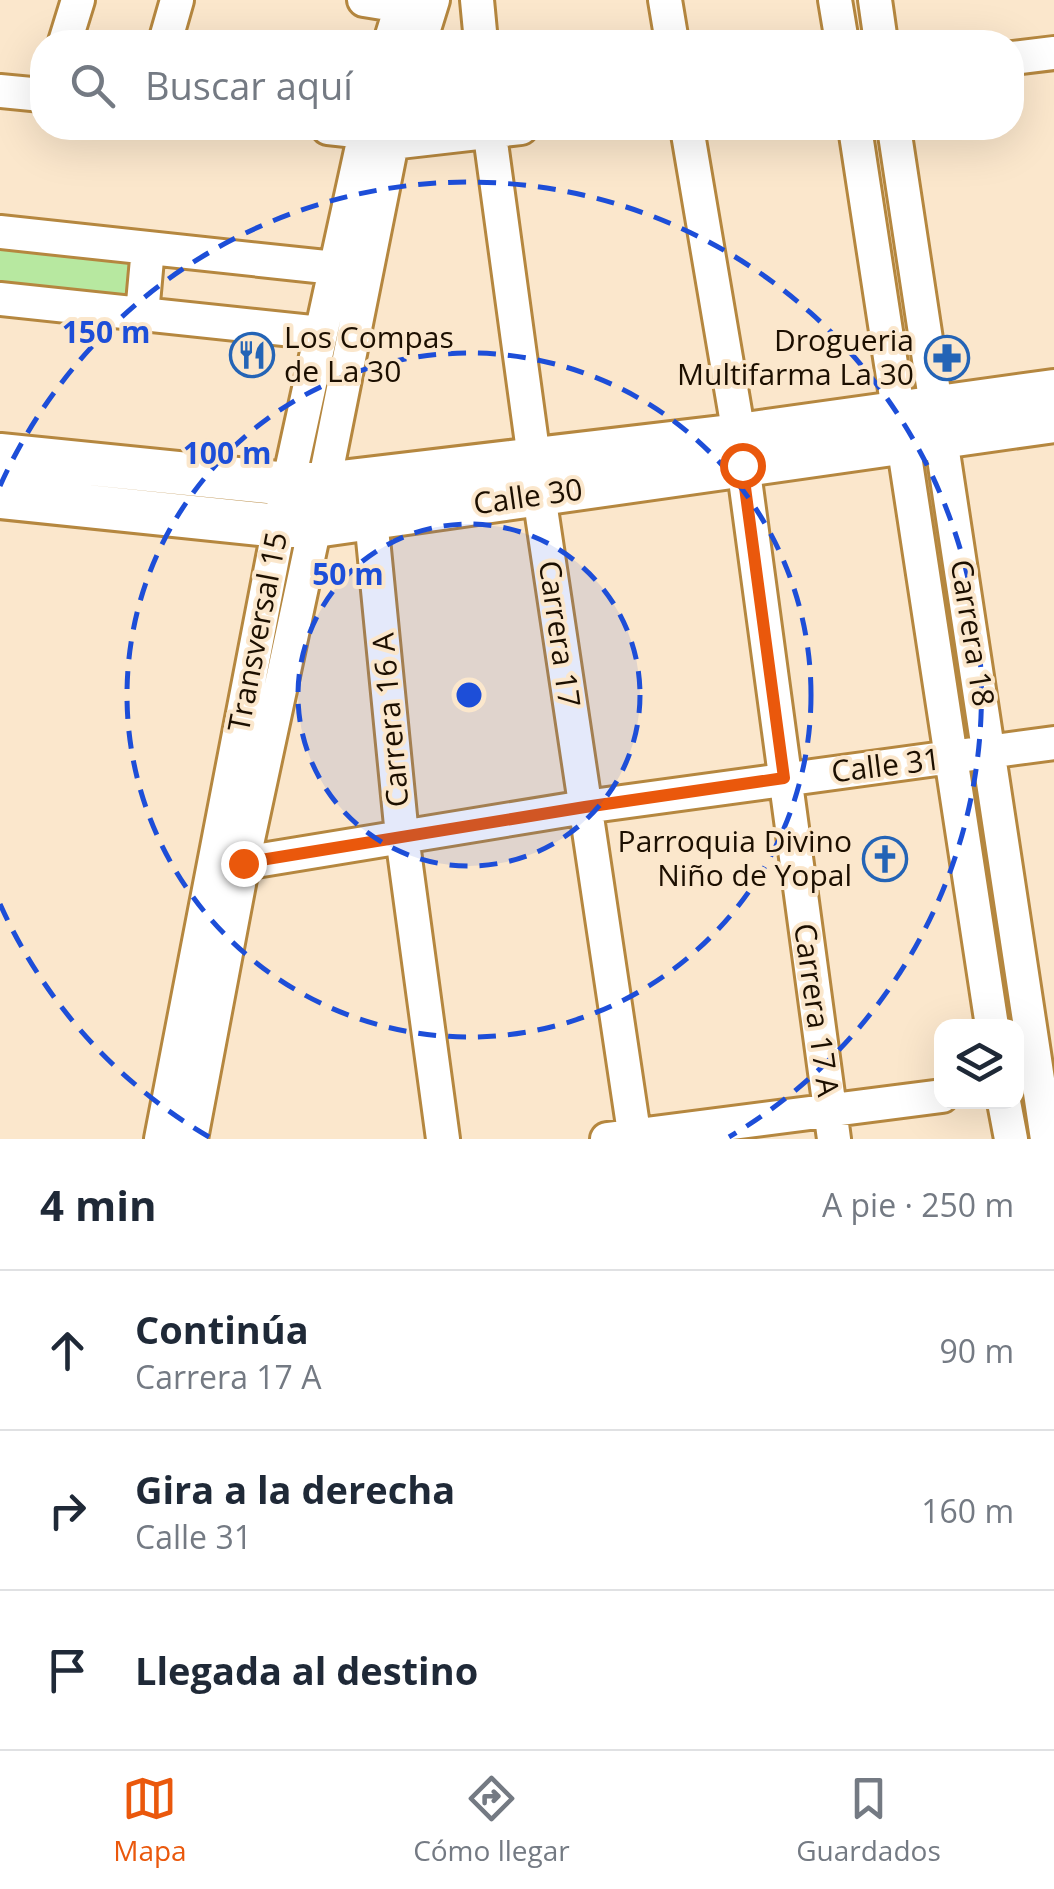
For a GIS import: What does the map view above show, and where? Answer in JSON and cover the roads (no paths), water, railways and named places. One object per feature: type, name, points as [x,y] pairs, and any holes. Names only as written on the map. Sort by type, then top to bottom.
[{"type":"main road","name":"Calle 30","points":[[0,497],[297,526],[369,500],[919,425],[1054,391]]},
{"type":"main road","name":"Calle 30","points":[[919,425],[1054,421]]},
{"type":"main road","name":"Calle 30","points":[[0,454],[306,484],[369,500]]},
{"type":"street","points":[[69,30],[78,0]]},
{"type":"street","points":[[168,30],[177,0]]},
{"type":"street","points":[[364,0],[412,2]]},
{"type":"street","points":[[477,0],[480,30]]},
{"type":"street","points":[[665,0],[670,30]]},
{"type":"street","points":[[836,0],[840,30]]},
{"type":"street","points":[[874,0],[879,30]]},
{"type":"street","points":[[397,30],[412,2]]},
{"type":"street","points":[[412,2],[418,30]]},
{"type":"street","points":[[1024,57],[1054,53]]},
{"type":"street","points":[[0,91],[30,94]]},
{"type":"street","name":"Transversal 15","points":[[306,484],[320,333],[335,268],[376,140]]},
{"type":"street","name":"Transversal 15","points":[[161,1139],[297,526],[377,140]]},
{"type":"street","name":"Carrera 17","points":[[501,140],[537,476],[585,807],[625,1138]]},
{"type":"street","name":"Carrera 17 A","points":[[689,140],[740,450],[832,1125]]},
{"type":"street","name":"Carrera 18","points":[[858,140],[990,750],[1036,1085],[1047,1139]]},
{"type":"street","name":"Carrera 18","points":[[895,140],[951,758],[991,1019]]},
{"type":"street","points":[[0,232],[335,268]]},
{"type":"street","points":[[142,314],[148,248]]},
{"type":"street","points":[[0,300],[320,333]]},
{"type":"street","name":"Carrera 16 A","points":[[369,500],[402,836],[442,1139]]},
{"type":"street","name":"Transversal 15","points":[[191,1139],[243,863],[297,526]]},
{"type":"street","name":"Calle 31","points":[[243,863],[585,807],[1054,743]]},
{"type":"street","points":[[625,1138],[832,1125],[934,1098]]},
{"type":"street","points":[[1005,1109],[1011,1139]]},
{"type":"place","name":"Los Compas de La 30","points":[[252,355]]},
{"type":"place","name":"Drogueria Multifarma La 30","points":[[947,358]]},
{"type":"place","name":"Parroquia Divino Niño de Yopal","points":[[885,859]]}]
